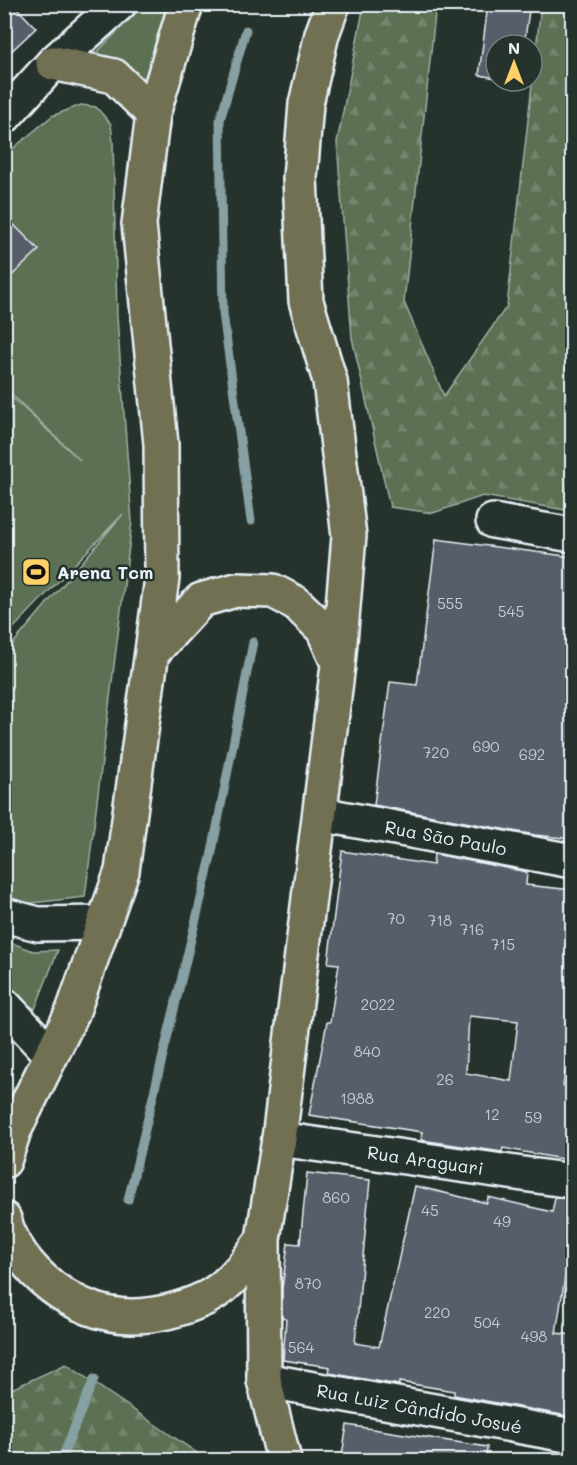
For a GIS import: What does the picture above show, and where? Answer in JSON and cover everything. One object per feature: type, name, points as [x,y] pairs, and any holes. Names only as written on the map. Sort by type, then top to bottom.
[{"type":"main road","points":[[4,1161],[14,1131],[73,1011],[122,871],[162,579],[162,444],[140,224],[153,114],[186,4]]},
{"type":"main road","points":[[284,1461],[264,1380],[263,1239],[279,1139],[320,814],[338,665],[349,530],[330,381],[306,301],[300,178],[306,104],[322,34],[333,4]]},
{"type":"main road","points":[[53,63],[114,76],[153,114]]},
{"type":"main road","points":[[152,653],[176,624],[201,600],[236,590],[273,591],[296,603],[323,629],[338,665]]},
{"type":"main road","points":[[4,1219],[25,1261],[53,1289],[89,1308],[129,1316],[170,1312],[207,1297],[240,1272],[263,1239]]},
{"type":"street","points":[[4,117],[53,63],[119,4]]},
{"type":"street","points":[[493,521],[573,535]]},
{"type":"street","name":"Rua São Paulo","points":[[320,814],[573,861]]},
{"type":"street","points":[[4,915],[38,924],[104,923]]},
{"type":"street","points":[[4,1005],[51,1055]]},
{"type":"street","name":"Rua Araguari","points":[[279,1139],[573,1181]]},
{"type":"street","name":"Rua Luiz Cândido Josué","points":[[264,1380],[573,1436]]},
{"type":"green space","points":[[144,5],[174,5],[144,83],[97,52]]},
{"type":"green space","points":[[364,5],[436,5],[404,302],[444,396],[507,306],[531,93],[544,93],[544,33],[538,33],[541,5],[572,5],[572,511],[483,496],[433,513],[390,507],[352,338],[337,142]]},
{"type":"green space","points":[[81,105],[96,107],[111,124],[117,317],[132,522],[85,897],[14,905],[4,900],[5,653],[123,514],[5,637],[4,390],[81,461],[5,388],[4,156],[52,116]]},
{"type":"green space","points":[[4,940],[33,951],[58,950],[35,1009],[5,990]]},
{"type":"green space","points":[[66,1364],[197,1453],[199,1460],[5,1460],[5,1392]]},
{"type":"building","points":[[4,4],[13,4],[36,28],[4,58]]},
{"type":"building","points":[[488,4],[530,4],[526,33],[484,33]]},
{"type":"building","points":[[484,36],[484,76],[479,75]]},
{"type":"building","points":[[4,215],[39,250],[4,283]]},
{"type":"building","points":[[436,539],[573,557],[573,839],[535,835],[374,805],[390,682],[417,685]]},
{"type":"building","points":[[342,851],[433,865],[434,854],[527,872],[526,885],[573,890],[573,1014],[563,1086],[573,1087],[573,1161],[503,1148],[502,1152],[421,1140],[422,1132],[309,1115],[327,1022],[330,1022],[339,964],[328,963]],"holes":[[[469,1016],[518,1021],[511,1081],[466,1073]]]},
{"type":"building","points":[[307,1173],[370,1180],[355,1343],[379,1347],[415,1186],[487,1203],[488,1197],[552,1212],[555,1198],[573,1199],[573,1245],[570,1245],[556,1333],[573,1335],[573,1417],[454,1395],[454,1391],[399,1382],[399,1385],[329,1373],[330,1367],[283,1360],[286,1319],[282,1318],[282,1289],[288,1243],[300,1244]]},
{"type":"building","points":[[347,1425],[487,1447],[486,1461],[341,1461]]},
{"type":"waterway","points":[[246,30],[220,120],[223,313],[251,521]]},
{"type":"waterway","points":[[128,1200],[211,857],[253,642]]},
{"type":"waterway","points":[[61,1460],[94,1379]]},
{"type":"place","name":"Arena Tcm","points":[[36,572]]}]
